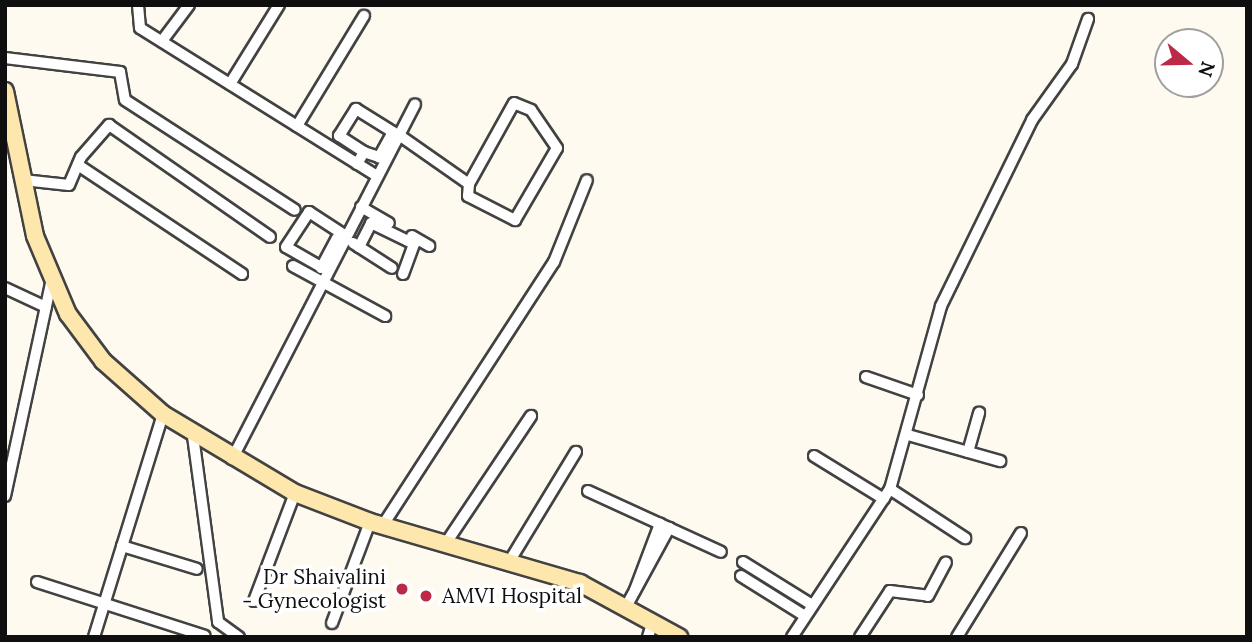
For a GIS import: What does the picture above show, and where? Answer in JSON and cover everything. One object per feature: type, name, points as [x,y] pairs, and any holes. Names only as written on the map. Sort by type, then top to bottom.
[{"type":"street","points":[[138,5],[141,28],[376,176]]},
{"type":"street","points":[[162,41],[189,5]]},
{"type":"street","points":[[230,84],[278,5]]},
{"type":"street","points":[[297,126],[364,16]]},
{"type":"street","points":[[792,637],[890,489],[908,435],[941,306],[1032,120],[1072,64],[1088,19]]},
{"type":"street","points":[[5,58],[120,72],[125,100],[295,210]]},
{"type":"street","points":[[5,91],[23,180],[52,279],[81,334],[163,414],[193,436],[295,492],[376,523],[580,583],[627,606],[679,637]]},
{"type":"street","points":[[514,103],[531,110],[557,148],[517,219],[468,196],[470,184],[514,103]]},
{"type":"street","points":[[232,459],[322,282],[324,269],[361,207],[415,105]]},
{"type":"street","points":[[360,108],[393,132],[379,157],[364,152],[339,136],[360,108]]},
{"type":"street","points":[[23,180],[65,186],[108,125],[270,237]]},
{"type":"street","points":[[399,135],[470,184]]},
{"type":"street","points":[[357,164],[364,152]]},
{"type":"street","points":[[78,165],[242,274]]},
{"type":"street","points":[[332,623],[376,523],[554,262],[587,180]]},
{"type":"street","points":[[361,207],[429,246]]},
{"type":"street","points":[[324,269],[286,247],[309,212],[392,268]]},
{"type":"street","points":[[359,247],[373,222],[414,244],[403,274]]},
{"type":"street","points":[[293,266],[385,316]]},
{"type":"street","points":[[5,496],[52,279]]},
{"type":"street","points":[[5,288],[46,307]]},
{"type":"street","points":[[866,377],[918,395]]},
{"type":"street","points":[[968,452],[979,413]]},
{"type":"street","points":[[94,637],[163,414]]},
{"type":"street","points":[[446,543],[531,416]]},
{"type":"street","points":[[908,435],[1000,461]]},
{"type":"street","points":[[193,436],[218,622],[239,637]]},
{"type":"street","points":[[509,562],[576,452]]},
{"type":"street","points":[[814,456],[884,499]]},
{"type":"street","points":[[890,489],[965,538]]},
{"type":"street","points":[[588,491],[721,552]]},
{"type":"street","points":[[254,601],[295,492]]},
{"type":"street","points":[[627,606],[665,526]]},
{"type":"street","points":[[957,637],[1021,533]]},
{"type":"street","points":[[122,546],[197,569]]},
{"type":"street","points":[[743,562],[812,605]]},
{"type":"street","points":[[860,637],[890,591],[928,596],[946,562]]},
{"type":"street","points":[[741,576],[805,616]]},
{"type":"street","points":[[37,582],[205,636]]},
{"type":"street","points":[[648,637],[653,621]]},
{"type":"place","name":"Dr Shaivalini - Gynecologist","points":[[402,589]]},
{"type":"place","name":"AMVI Hospital","points":[[426,596]]}]
